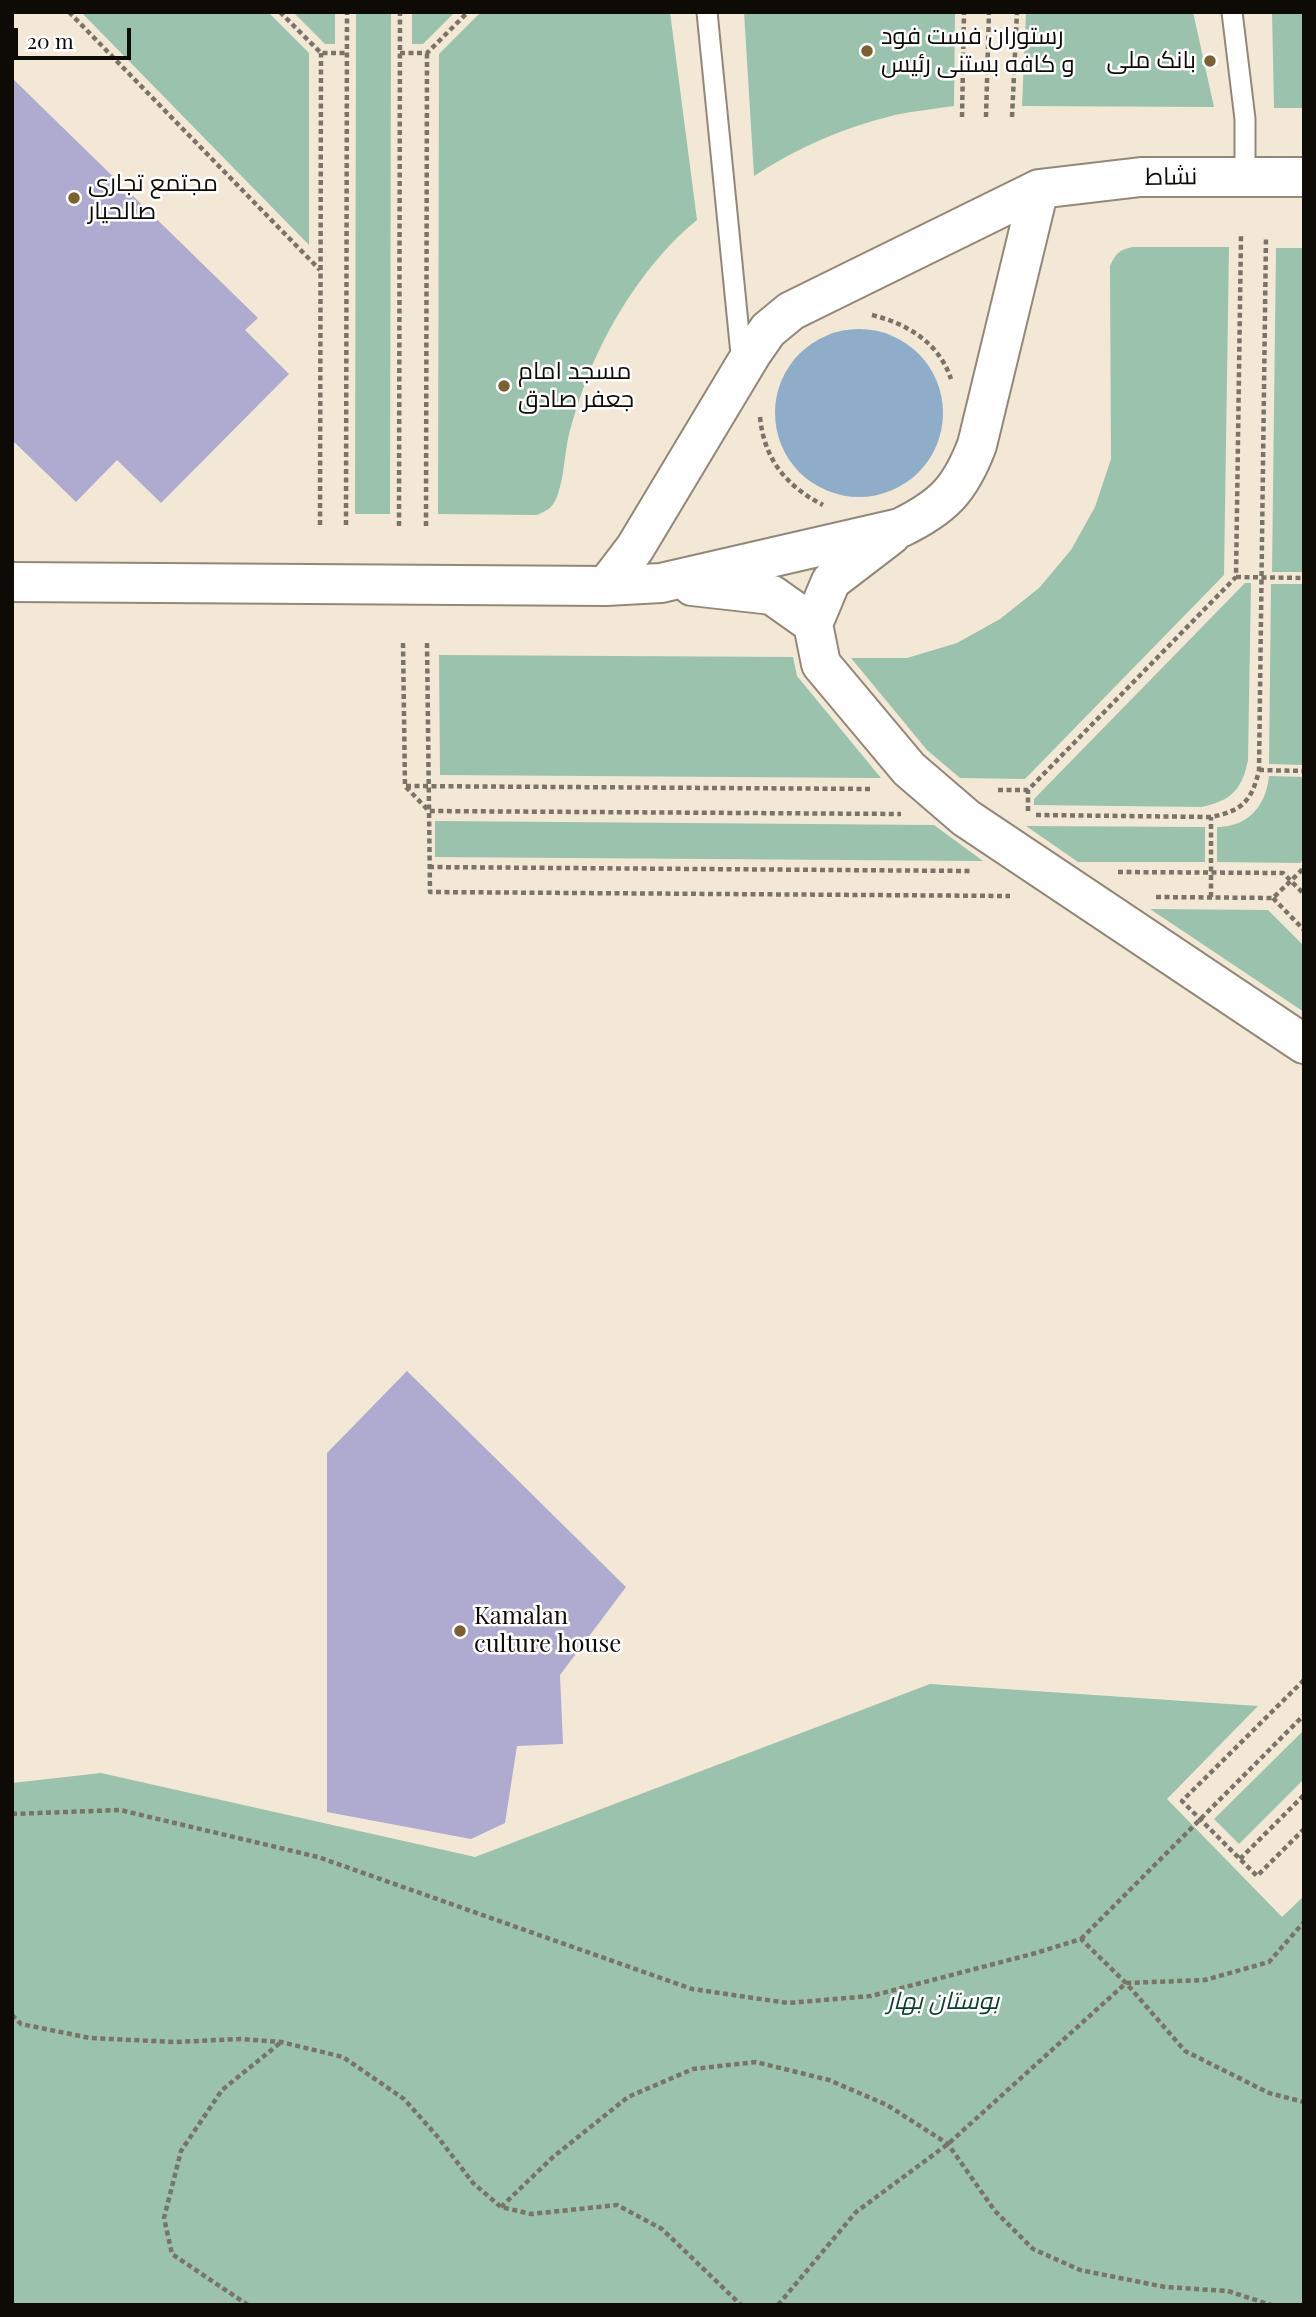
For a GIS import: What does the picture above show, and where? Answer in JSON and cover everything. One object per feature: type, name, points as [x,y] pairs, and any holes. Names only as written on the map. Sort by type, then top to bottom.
[{"type":"street","name":"نشاط","points":[[606,586],[635,548],[768,330],[791,311],[1039,189],[1140,177],[1304,177]]},
{"type":"street","points":[[1039,189],[977,445],[967,471],[950,495],[927,515],[901,528],[831,581],[813,624],[821,664],[909,769],[966,818],[1304,1044]]},
{"type":"street","points":[[660,583],[901,528]]},
{"type":"street","points":[[12,582],[606,586],[660,583],[772,595],[813,624]]},
{"type":"lane","points":[[707,12],[743,368]]},
{"type":"lane","points":[[1232,12],[1245,119],[1245,177]]},
{"type":"path","points":[[69,12],[320,270]]},
{"type":"path","points":[[280,12],[320,52],[347,53]]},
{"type":"path","points":[[346,525],[347,12]]},
{"type":"path","points":[[399,526],[400,12]]},
{"type":"path","points":[[426,526],[427,53],[468,12]]},
{"type":"path","points":[[962,117],[964,12]]},
{"type":"path","points":[[986,117],[989,12]]},
{"type":"path","points":[[1012,117],[1017,12]]},
{"type":"path","points":[[320,52],[320,525]]},
{"type":"path","points":[[400,53],[427,53]]},
{"type":"path","points":[[1241,235],[1236,577],[1028,790],[1028,815],[1211,817],[1229,813],[1244,804],[1255,789],[1259,771],[1266,236]]},
{"type":"path","points":[[860,315],[895,321],[917,333],[934,349],[947,368],[955,391]]},
{"type":"path","points":[[760,412],[762,435],[770,457],[784,478],[801,494],[834,508]]},
{"type":"path","points":[[1236,577],[1304,578]]},
{"type":"path","points":[[403,643],[405,786],[429,811],[912,814]]},
{"type":"path","points":[[427,643],[430,892],[1013,896]]},
{"type":"path","points":[[1259,771],[1304,771]]},
{"type":"path","points":[[405,786],[883,789]]},
{"type":"path","points":[[1211,817],[1211,897]]},
{"type":"path","points":[[429,867],[975,871]]},
{"type":"path","points":[[1151,897],[1273,898],[1304,868]]},
{"type":"path","points":[[1116,872],[1283,873],[1304,894]]},
{"type":"path","points":[[1273,898],[1304,930]]},
{"type":"path","points":[[1304,1680],[1182,1801],[1257,1876],[1304,1829]]},
{"type":"path","points":[[12,1814],[120,1810],[306,1854],[692,1989],[788,2003],[870,1996],[1081,1939],[1304,1715]]},
{"type":"path","points":[[1240,1859],[1304,1795]]},
{"type":"path","points":[[778,2305],[856,2212],[948,2144],[1126,1983],[1205,1980],[1269,1962],[1304,1922]]},
{"type":"path","points":[[1081,1939],[1126,1983],[1185,2051],[1269,2093],[1304,2102]]},
{"type":"path","points":[[12,2015],[20,2024],[90,2038],[175,2042],[240,2039],[281,2042],[343,2057],[404,2099],[473,2183],[501,2207],[531,2214],[617,2204],[662,2229],[741,2305]]},
{"type":"path","points":[[248,2305],[172,2254],[164,2218],[181,2151],[222,2090],[281,2042]]},
{"type":"path","points":[[501,2207],[553,2157],[628,2096],[692,2069],[757,2062],[829,2080],[887,2105],[948,2144],[995,2211],[1033,2249],[1080,2270],[1165,2287],[1228,2291],[1270,2305]]},
{"type":"green space","points":[[81,12],[268,12],[309,53],[309,245]]},
{"type":"green space","points":[[293,12],[335,12],[335,44],[325,44]]},
{"type":"green space","points":[[356,12],[391,12],[390,514],[355,514]]},
{"type":"green space","points":[[412,12],[455,12],[423,44],[412,44]]},
{"type":"green space","points":[[481,12],[670,12],[697,220],[647,272],[607,334],[575,413],[559,492],[551,507],[537,515],[438,514],[439,54]]},
{"type":"green space","points":[[744,12],[955,12],[954,106],[895,115],[839,132],[787,156],[754,176]]},
{"type":"green space","points":[[1026,12],[1193,12],[1214,107],[1022,106]]},
{"type":"green space","points":[[1272,12],[1304,12],[1304,108],[1274,108]]},
{"type":"green space","points":[[1133,247],[1229,247],[1224,575],[1025,779],[960,778],[927,750],[851,658],[907,658],[957,643],[1000,619],[1039,588],[1071,550],[1095,507],[1111,459],[1110,266],[1119,253]]},
{"type":"green space","points":[[1276,248],[1304,248],[1304,572],[1272,572]]},
{"type":"green space","points":[[1245,583],[1251,583],[1248,760],[1242,779],[1233,792],[1220,801],[1201,807],[1034,805],[1034,799]]},
{"type":"green space","points":[[1271,584],[1304,584],[1304,765],[1269,764]]},
{"type":"green space","points":[[439,655],[793,657],[797,676],[881,778],[440,775]]},
{"type":"green space","points":[[1269,776],[1304,777],[1303,860],[1300,863],[1217,862],[1217,827],[1238,823],[1254,813],[1264,797]]},
{"type":"green space","points":[[435,821],[934,825],[983,861],[435,857]]},
{"type":"green space","points":[[1026,826],[1205,827],[1205,862],[1078,862]]},
{"type":"green space","points":[[1150,909],[1268,910],[1304,946],[1304,1012]]},
{"type":"green space","name":"بوستان بهار","points":[[930,1684],[1258,1706],[1167,1799],[1282,1917],[1304,1896],[1304,2305],[12,2305],[12,1783],[101,1773],[475,1857]]},
{"type":"green space","points":[[1304,1730],[1304,1779],[1239,1844],[1214,1819]]},
{"type":"water","points":[[859,329],[891,336],[906,343],[918,354],[929,366],[936,381],[943,413],[936,445],[929,460],[918,472],[906,483],[891,490],[859,497],[827,490],[812,483],[800,472],[789,460],[782,445],[775,413],[782,381],[789,366],[800,354],[812,343],[827,336]]},
{"type":"building","name":"مجتمع تجاری صالحیار","points":[[12,78],[258,318],[245,330],[289,374],[161,503],[117,460],[76,502],[12,440]]},
{"type":"building","name":"Kamalan culture house","points":[[407,1371],[626,1587],[560,1675],[563,1744],[517,1746],[505,1823],[471,1839],[327,1812],[327,1453]]},
{"type":"place","name":"رستوران فست فود و کافه بستنی رئیس","points":[[867,51]]},
{"type":"place","name":"بانک ملی","points":[[1210,61]]},
{"type":"place","name":"مجتمع تجاری صالحیار","points":[[74,198]]},
{"type":"place","name":"مسجد امام جعفر صادق","points":[[504,386]]},
{"type":"place","name":"Kamalan culture house","points":[[460,1631]]}]
